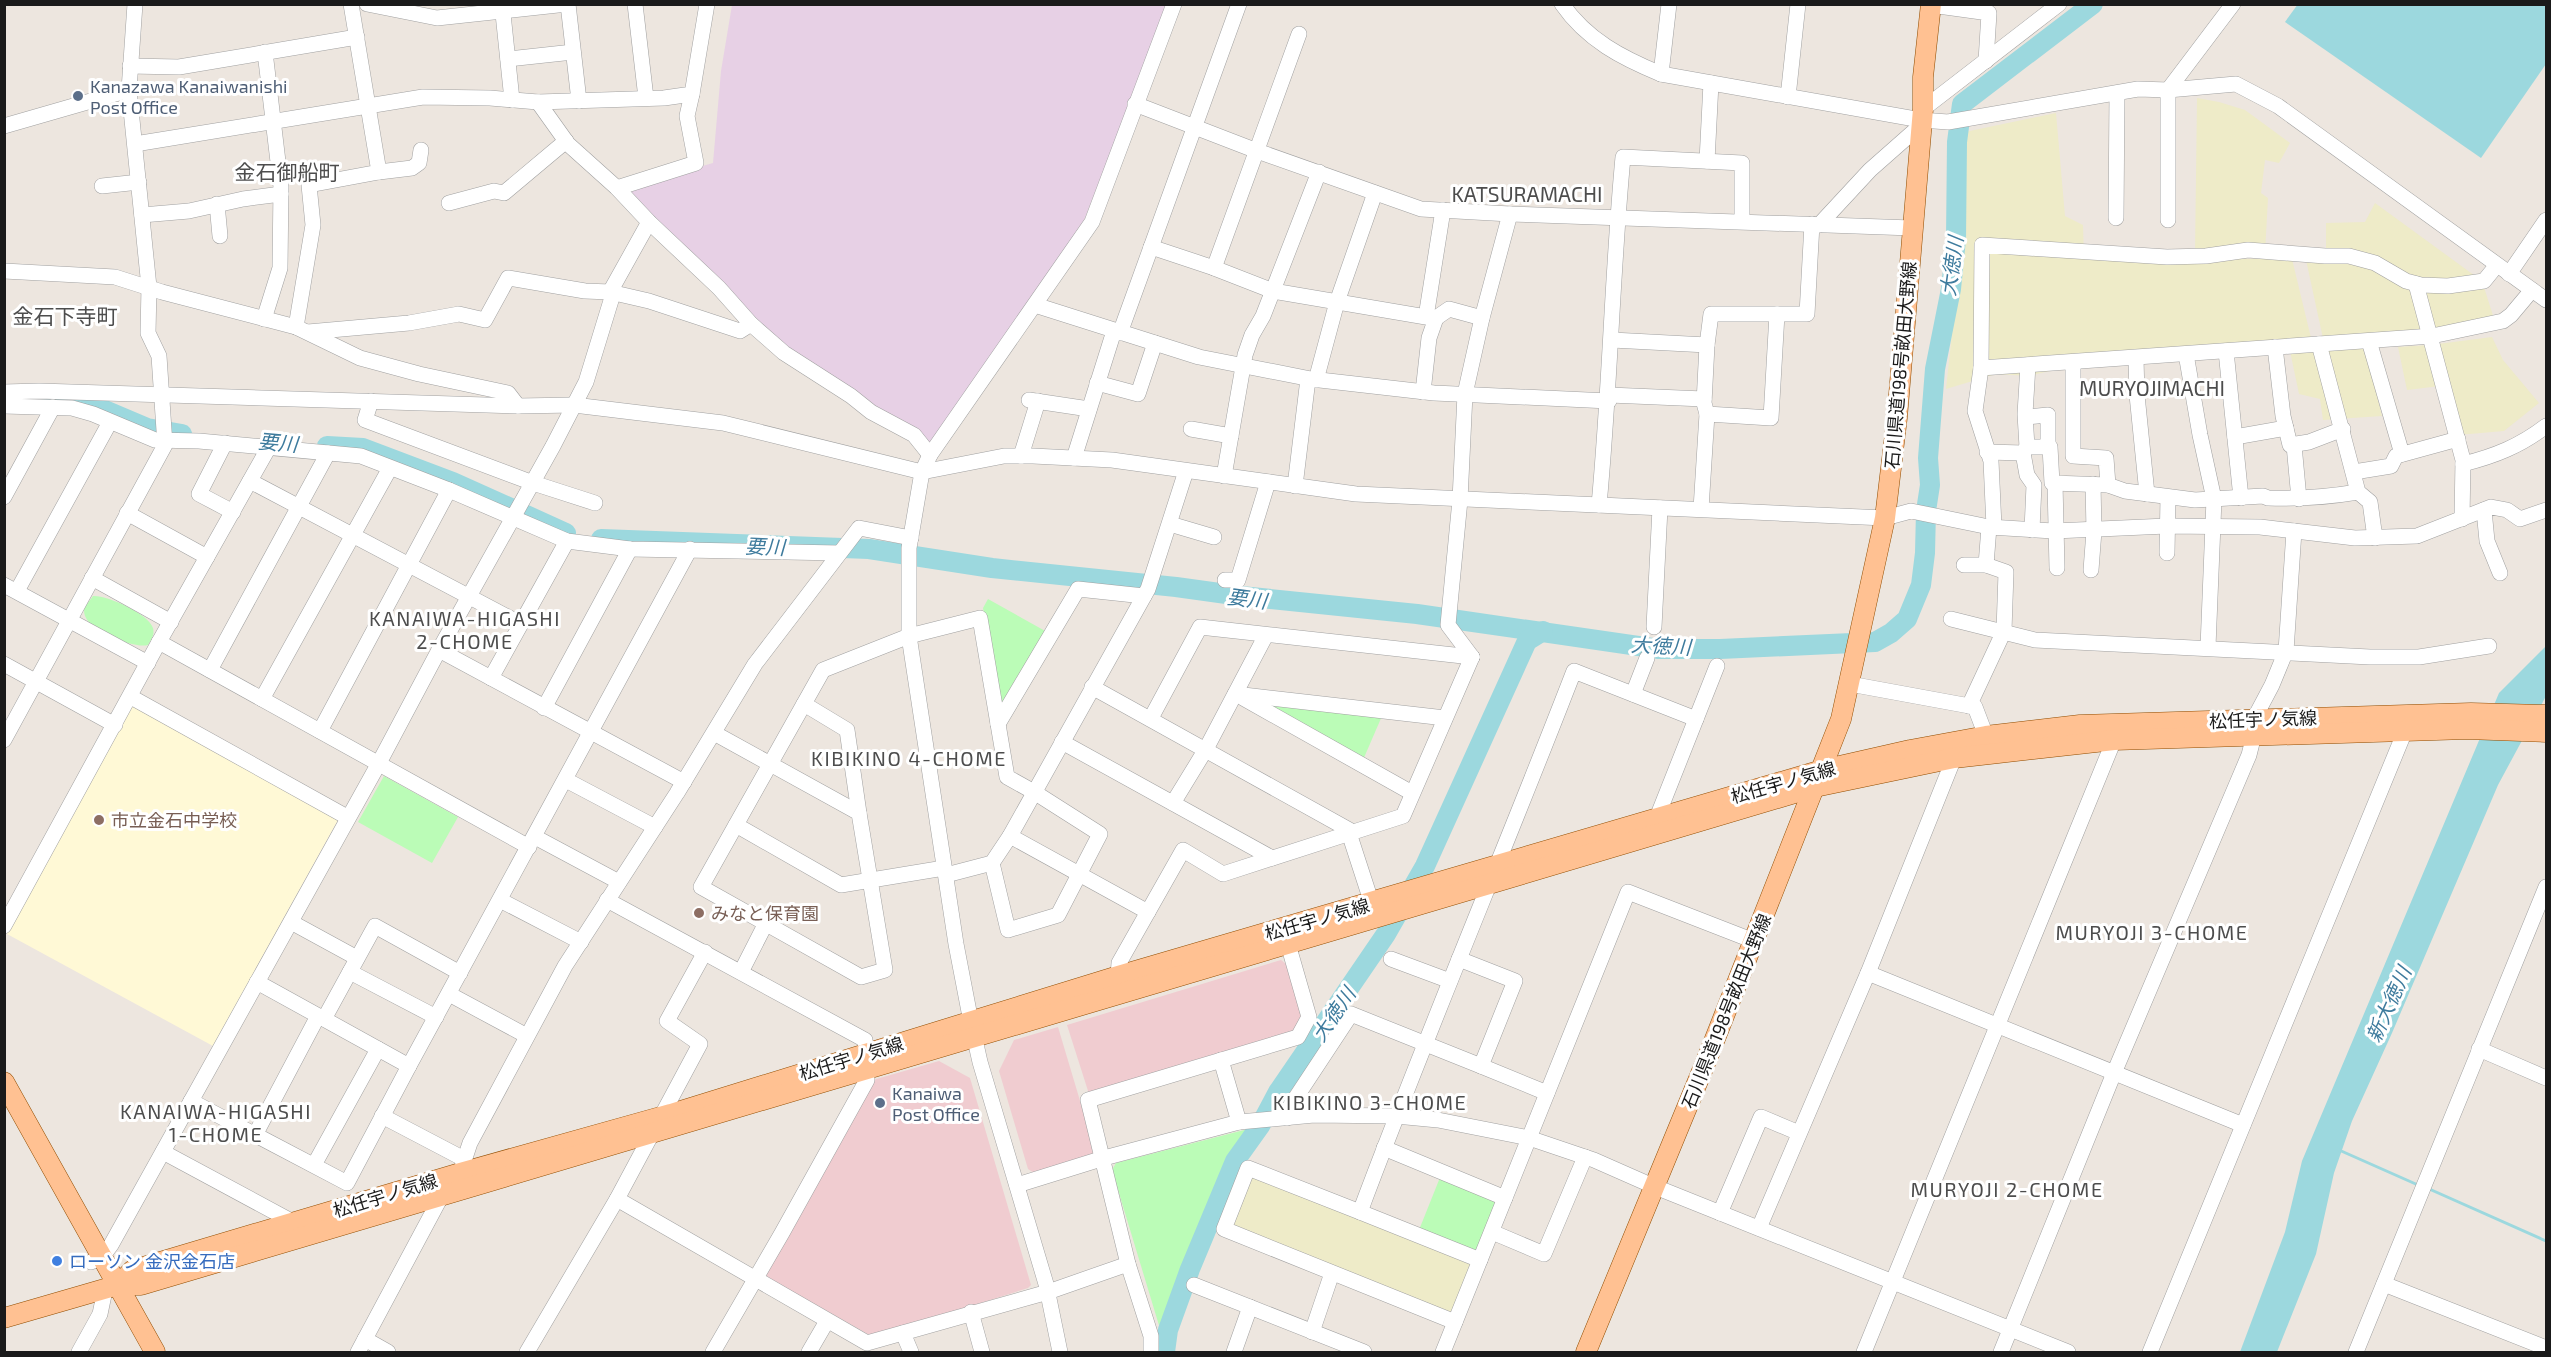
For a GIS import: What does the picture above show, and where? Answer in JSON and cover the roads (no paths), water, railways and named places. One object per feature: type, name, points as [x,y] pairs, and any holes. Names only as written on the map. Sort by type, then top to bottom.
[{"type":"main road","name":"石川県道198号畝田大野線","points":[[1586,1353],[1754,941],[1841,718],[1885,518],[1897,418],[1922,118],[1923,77],[1931,5]]},
{"type":"main road","name":"松任宇ノ気線","points":[[1449,888],[1490,884],[1649,838],[1818,779],[1910,750],[1986,736],[2080,726],[2405,730],[2469,721]]},
{"type":"main road","name":"松任宇ノ気線","points":[[973,1030],[1118,976],[1374,910],[1449,888],[1499,865],[1657,818],[1818,779],[1954,758],[2254,727],[2469,721],[2542,723]]},
{"type":"main road","name":"松任宇ノ気線","points":[[296,1230],[462,1166],[867,1061],[1288,944],[1374,910]]},
{"type":"main road","name":"松任宇ノ気線","points":[[4,1318],[112,1287],[133,1270],[442,1195],[651,1134],[867,1061]]},
{"type":"main road","points":[[4,1082],[96,1259],[155,1353]]},
{"type":"main road","points":[[4,1102],[37,1166],[96,1259]]},
{"type":"main road","points":[[112,1287],[141,1353]]},
{"type":"street","points":[[6,732],[165,444],[159,356],[148,333],[149,287],[129,90],[135,4]]},
{"type":"street","points":[[351,4],[366,105],[379,172]]},
{"type":"street","points":[[367,4],[438,11],[568,4],[579,101]]},
{"type":"street","points":[[635,4],[646,99]]},
{"type":"street","points":[[617,188],[696,163],[687,116],[707,4]]},
{"type":"street","points":[[1060,1353],[1048,1292],[973,1030],[945,872],[909,636],[909,550],[922,472],[930,455],[1092,222],[1174,4]]},
{"type":"street","points":[[1074,458],[1098,383],[1152,247],[1239,4]]},
{"type":"street","points":[[1562,4],[1572,19],[1597,41],[1627,60],[1661,74],[1948,122],[2138,89],[2168,90],[2236,84],[2278,106],[2547,300]]},
{"type":"street","points":[[1661,74],[1669,4]]},
{"type":"street","points":[[1788,97],[1798,4]]},
{"type":"street","points":[[1701,509],[1707,345],[1711,314],[1807,314],[1815,224],[1922,118],[1986,61],[2059,4]]},
{"type":"street","points":[[2168,220],[2168,90],[2234,4]]},
{"type":"street","points":[[1931,5],[1989,13],[1986,61]]},
{"type":"street","points":[[502,8],[512,100]]},
{"type":"street","points":[[1214,268],[1299,34]]},
{"type":"street","points":[[130,66],[179,67],[357,37]]},
{"type":"street","points":[[264,319],[280,268],[281,190],[265,52]]},
{"type":"street","points":[[508,59],[573,52]]},
{"type":"street","points":[[1707,161],[1711,83]]},
{"type":"street","points":[[4,126],[129,90]]},
{"type":"street","points":[[2116,218],[2117,93]]},
{"type":"street","points":[[135,144],[423,97],[537,102],[646,99],[692,94]]},
{"type":"street","points":[[537,102],[566,141],[617,188],[751,324],[784,353],[851,396],[871,412],[914,435],[930,455]]},
{"type":"street","points":[[1135,104],[1257,152],[1421,209],[1912,228]]},
{"type":"street","points":[[449,203],[494,191],[504,193],[566,141]]},
{"type":"street","points":[[142,215],[189,211],[281,190],[412,168],[419,163],[421,150]]},
{"type":"street","points":[[1599,505],[1609,398],[1623,157],[1742,163],[1742,221]]},
{"type":"street","points":[[1224,476],[1245,355],[1252,335],[1263,316],[1319,172]]},
{"type":"street","points":[[102,186],[139,182]]},
{"type":"street","points":[[302,329],[313,225],[309,185]]},
{"type":"street","points":[[1295,486],[1312,379],[1375,193]]},
{"type":"street","points":[[217,204],[220,236]]},
{"type":"street","points":[[1423,392],[1443,210]]},
{"type":"street","points":[[1472,657],[1448,619],[1460,500],[1466,393],[1482,318],[1510,214]]},
{"type":"street","points":[[1986,565],[1991,527],[1991,461],[1975,411],[1980,368],[1982,245],[2168,257],[2206,256],[2247,250],[2349,256],[2375,263],[2406,281],[2448,286],[2484,282],[2503,270],[2547,220]]},
{"type":"street","points":[[96,1259],[111,1245],[379,763],[574,405],[586,381],[612,293],[649,222]]},
{"type":"street","points":[[1152,247],[1273,291],[1425,317],[1449,309],[1482,318]]},
{"type":"street","points":[[4,272],[103,276],[149,287],[302,329],[360,358],[508,393],[518,406]]},
{"type":"street","points":[[302,329],[409,322],[459,314],[485,320],[508,278],[585,291],[612,293],[650,302],[740,331],[751,324]]},
{"type":"street","points":[[2416,284],[2432,336],[2463,464],[2462,519]]},
{"type":"street","points":[[1980,368],[2432,336],[2503,321],[2532,290]]},
{"type":"street","points":[[1035,306],[1199,357],[1312,379],[1423,392],[1609,398],[1706,406],[1772,418],[1777,314]]},
{"type":"street","points":[[1611,340],[1707,345]]},
{"type":"street","points":[[2369,340],[2402,454]]},
{"type":"street","points":[[1098,383],[1138,394],[1155,343]]},
{"type":"street","points":[[2319,344],[2358,492],[2370,502],[2375,538]]},
{"type":"street","points":[[2275,347],[2290,445],[2343,429]]},
{"type":"street","points":[[2226,351],[2241,498]]},
{"type":"street","points":[[2186,354],[2199,435],[2214,499],[2208,647]]},
{"type":"street","points":[[2136,358],[2137,395],[2147,494]]},
{"type":"street","points":[[2073,362],[2073,456]]},
{"type":"street","points":[[2028,365],[2025,450],[2027,475],[2034,485],[2032,530]]},
{"type":"street","points":[[4,392],[163,394],[518,406],[574,405],[723,423],[922,472],[983,459],[1021,456],[1074,458],[1112,460],[1356,494],[1885,518],[1911,511],[1991,527],[2058,531],[2168,526],[2260,527],[2338,537],[2417,536],[2491,507],[2507,510],[2520,519],[2542,512],[2547,528]]},
{"type":"street","points":[[1021,456],[1033,400],[1089,409]]},
{"type":"street","points":[[371,401],[365,420],[532,483],[595,503]]},
{"type":"street","points":[[4,406],[72,408],[155,440],[165,434],[225,443],[361,456],[515,514],[567,541],[630,549],[842,549]]},
{"type":"street","points":[[4,497],[53,407]]},
{"type":"street","points":[[2026,417],[2048,416],[2052,483],[2100,485],[2168,498],[2214,499],[2263,496],[2299,499],[2327,498],[2358,492]]},
{"type":"street","points":[[110,422],[11,588],[148,663]]},
{"type":"street","points":[[2463,464],[2497,455],[2521,444],[2547,426]]},
{"type":"street","points":[[2235,437],[2286,428]]},
{"type":"street","points":[[1191,429],[1231,436]]},
{"type":"street","points":[[2354,472],[2391,466],[2396,456],[2458,439]]},
{"type":"street","points":[[225,443],[199,494],[233,512]]},
{"type":"street","points":[[2294,445],[2299,499]]},
{"type":"street","points":[[4,926],[159,642],[269,447]]},
{"type":"street","points":[[1987,452],[2025,450],[2106,458],[2100,485],[2091,570]]},
{"type":"street","points":[[210,670],[328,453]]},
{"type":"street","points":[[262,699],[390,468]]},
{"type":"street","points":[[736,825],[841,885],[945,872],[992,863],[1010,836],[1148,588],[1186,471]]},
{"type":"street","points":[[250,481],[521,624]]},
{"type":"street","points":[[1225,580],[1238,580],[1268,482]]},
{"type":"street","points":[[2055,483],[2058,531],[2057,568]]},
{"type":"street","points":[[320,731],[449,490]]},
{"type":"street","points":[[2167,553],[2168,498]]},
{"type":"street","points":[[1654,627],[1660,508]]},
{"type":"street","points":[[2484,510],[2487,541],[2500,573]]},
{"type":"street","points":[[127,513],[207,557]]},
{"type":"street","points":[[1170,524],[1214,537]]},
{"type":"street","points":[[388,1353],[361,1346],[442,1195],[462,1166],[470,1143],[580,942],[684,782],[755,664],[859,528],[909,550]]},
{"type":"street","points":[[2001,1353],[2114,1073],[2249,755],[2254,727],[2286,651],[2294,531]]},
{"type":"street","points":[[491,678],[567,541]]},
{"type":"street","points":[[544,708],[630,549]]},
{"type":"street","points":[[191,1101],[347,1183],[690,549]]},
{"type":"street","points":[[1964,566],[1986,565],[2006,572],[2004,631],[1970,706]]},
{"type":"street","points":[[92,578],[171,622]]},
{"type":"street","points":[[998,724],[1078,589],[1148,588]]},
{"type":"street","points":[[804,704],[847,730],[885,970],[861,977],[701,887],[823,670],[909,636],[980,618],[1007,777],[1100,834],[1058,915],[1008,930],[992,863]]},
{"type":"street","points":[[1952,619],[2036,640],[2419,657],[2489,646]]},
{"type":"street","points":[[1150,718],[1200,627],[1472,657]]},
{"type":"street","points":[[1173,803],[1206,749],[1266,634]]},
{"type":"street","points":[[159,642],[379,763],[532,842],[619,882]]},
{"type":"street","points":[[439,650],[684,782]]},
{"type":"street","points":[[1118,976],[1119,963],[1183,850],[1223,874],[1403,816],[1472,657]]},
{"type":"street","points":[[1633,694],[1647,658]]},
{"type":"street","points":[[4,664],[115,725]]},
{"type":"street","points":[[1649,838],[1717,666]]},
{"type":"street","points":[[1359,1212],[1450,981],[1499,865],[1574,671],[1696,719]]},
{"type":"street","points":[[1852,675],[1975,706],[1986,736]]},
{"type":"street","points":[[1092,687],[1351,832],[1374,910]]},
{"type":"street","points":[[1235,694],[1445,718]]},
{"type":"street","points":[[1235,694],[1412,793]]},
{"type":"street","points":[[131,697],[347,817]]},
{"type":"street","points":[[2150,1353],[2405,730]]},
{"type":"street","points":[[714,733],[859,813]]},
{"type":"street","points":[[1864,1353],[2114,740]]},
{"type":"street","points":[[1062,742],[1272,858]]},
{"type":"street","points":[[1758,1228],[1868,973],[1954,758]]},
{"type":"street","points":[[566,780],[654,827]]},
{"type":"street","points":[[1010,836],[1148,912]]},
{"type":"street","points":[[2356,1353],[2547,887]]},
{"type":"street","points":[[1443,1353],[1628,892],[1754,941]]},
{"type":"street","points":[[500,900],[580,942]]},
{"type":"street","points":[[607,900],[865,1040],[867,1080],[712,1353]]},
{"type":"street","points":[[291,922],[353,965],[436,1017]]},
{"type":"street","points":[[741,972],[766,923]]},
{"type":"street","points":[[255,1135],[375,926],[460,973]]},
{"type":"street","points":[[1151,1353],[1151,1336],[1128,1264],[1104,1158],[1088,1100],[1298,1037],[1309,1017],[1288,944]]},
{"type":"street","points":[[527,1353],[616,1199],[700,1044],[667,1022],[705,952]]},
{"type":"street","points":[[1391,959],[1450,981]]},
{"type":"street","points":[[1459,959],[1515,981],[1481,1066]]},
{"type":"street","points":[[1868,973],[2243,1125]]},
{"type":"street","points":[[257,982],[409,1066]]},
{"type":"street","points":[[448,994],[527,1036]]},
{"type":"street","points":[[1284,1118],[1351,1014],[1547,1093]]},
{"type":"street","points":[[314,1166],[378,1048]]},
{"type":"street","points":[[2479,1049],[2547,1078]]},
{"type":"street","points":[[1221,1060],[1239,1122]]},
{"type":"street","points":[[1017,1185],[1104,1158],[1239,1122],[1314,1115],[1396,1116],[1438,1120],[1529,1138],[1585,1156],[1653,1186],[2068,1353]]},
{"type":"street","points":[[382,1116],[462,1166]]},
{"type":"street","points":[[1720,1213],[1761,1117],[1800,1132]]},
{"type":"street","points":[[1384,1148],[1505,1198]]},
{"type":"street","points":[[163,1152],[296,1230]]},
{"type":"street","points":[[1492,1232],[1544,1254],[1585,1156]]},
{"type":"street","points":[[1455,1322],[1224,1229],[1248,1168],[1480,1260]]},
{"type":"street","points":[[616,1199],[867,1343],[970,1312],[1048,1292],[1128,1264]]},
{"type":"street","points":[[1312,1332],[1332,1273]]},
{"type":"street","points":[[2384,1284],[2547,1348]]},
{"type":"street","points":[[1194,1285],[1364,1353]]},
{"type":"street","points":[[79,1353],[112,1287]]},
{"type":"street","points":[[1234,1353],[1250,1307]]},
{"type":"street","points":[[970,1312],[982,1353]]},
{"type":"street","points":[[809,1353],[827,1321]]},
{"type":"street","points":[[903,1333],[911,1353]]},
{"type":"water","points":[[2298,4],[2546,5],[2546,64],[2481,158],[2285,22]]},
{"type":"water","name":"新大徳川","points":[[2546,646],[2546,696],[2498,785],[2352,1121],[2334,1173],[2316,1254],[2277,1352],[2240,1352],[2285,1232],[2302,1161],[2499,693]]},
{"type":"waterway","name":"大徳川","points":[[601,539],[869,549],[992,568],[1417,614],[1659,649],[1720,649],[1875,642],[1891,633],[1907,619],[1921,585],[1930,485],[1928,458],[1935,369],[1951,289],[1956,239],[1957,142],[1962,104],[2093,4]]},
{"type":"waterway","name":"要川","points":[[22,398],[88,403],[147,428],[182,434]]},
{"type":"waterway","name":"要川","points":[[327,446],[363,448],[453,482],[566,533]]},
{"type":"waterway","name":"大徳川","points":[[1165,1352],[1168,1330],[1190,1269],[1235,1161],[1260,1126],[1278,1092],[1386,934],[1425,866],[1527,641],[1543,631]]},
{"type":"waterway","points":[[2339,1150],[2418,1185]]},
{"type":"waterway","points":[[2427,1188],[2546,1241]]},
{"type":"place","name":"Kanazawa Kanaiwanishi Post Office","points":[[78,96]]},
{"type":"place","name":"市立金石中学校","points":[[99,820]]},
{"type":"place","name":"みなと保育園","points":[[699,913]]},
{"type":"place","name":"Kanaiwa Post Office","points":[[880,1103]]},
{"type":"place","name":"ローソン 金沢金石店","points":[[57,1261]]},
{"type":"district","name":"金石御船町","points":[[287,171]]},
{"type":"district","name":"KATSURAMACHI","points":[[1527,193]]},
{"type":"district","name":"金石下寺町","points":[[65,315]]},
{"type":"district","name":"MURYOJIMACHI","points":[[2152,387]]},
{"type":"district","name":"KANAIWA-HIGASHI 2-CHOME","points":[[465,630]]},
{"type":"district","name":"KIBIKINO 4-CHOME","points":[[909,758]]},
{"type":"district","name":"MURYOJI 3-CHOME","points":[[2152,932]]},
{"type":"district","name":"KIBIKINO 3-CHOME","points":[[1370,1102]]},
{"type":"district","name":"KANAIWA-HIGASHI 1-CHOME","points":[[216,1122]]},
{"type":"district","name":"MURYOJI 2-CHOME","points":[[2007,1189]]}]
